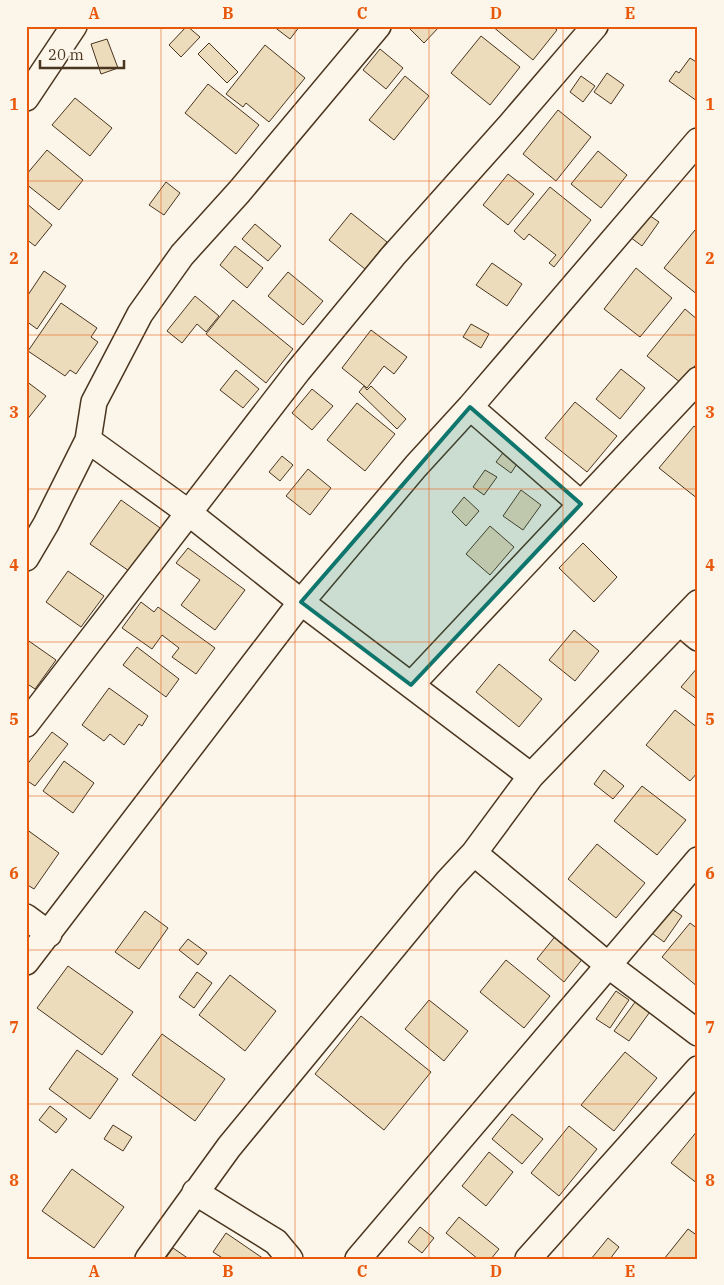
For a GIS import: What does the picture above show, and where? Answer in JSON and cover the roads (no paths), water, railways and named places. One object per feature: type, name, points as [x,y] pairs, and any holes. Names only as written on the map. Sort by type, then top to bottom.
[{"type":"street","points":[[26,98],[74,26]]},
{"type":"street","points":[[26,558],[46,524],[88,440],[94,402],[140,314],[182,255],[239,192],[378,26]]},
{"type":"street","points":[[26,724],[298,371],[386,264],[595,26]]},
{"type":"street","points":[[26,962],[301,602],[416,466],[470,407],[698,141]]},
{"type":"street","points":[[411,685],[581,504],[694,391]]},
{"type":"street","points":[[470,407],[581,504]]},
{"type":"street","points":[[88,440],[189,513],[301,602],[531,776]]},
{"type":"street","points":[[148,1259],[229,1147],[448,881],[474,853],[531,776],[689,631],[698,603]]},
{"type":"street","points":[[474,853],[608,965],[698,1033]]},
{"type":"street","points":[[358,1259],[698,860]]},
{"type":"street","points":[[26,917],[49,934]]},
{"type":"street","points":[[528,1259],[698,1069]]},
{"type":"street","points":[[195,1192],[276,1242],[290,1259]]}]
